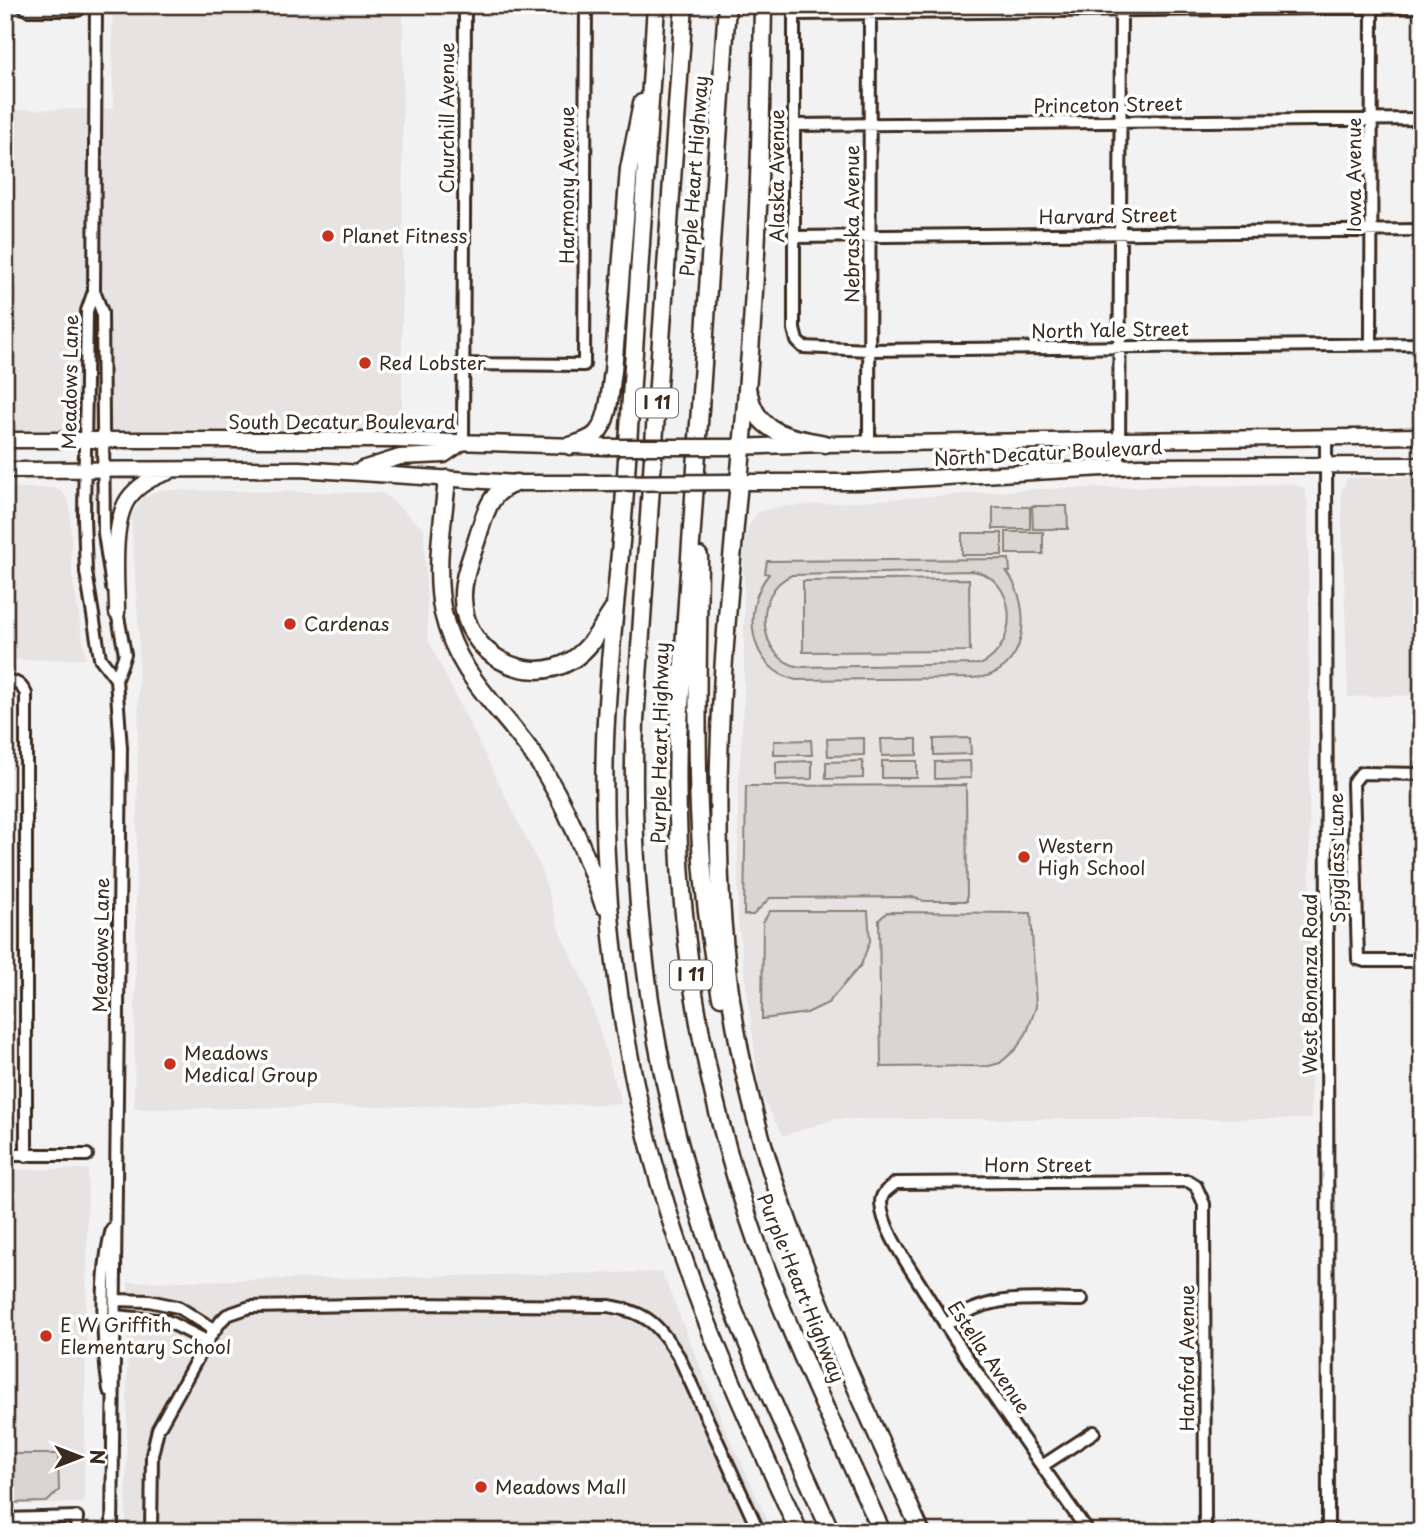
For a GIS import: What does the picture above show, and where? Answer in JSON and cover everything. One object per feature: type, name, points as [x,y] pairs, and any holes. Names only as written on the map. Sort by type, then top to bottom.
[{"type":"highway","points":[[656,5],[645,204],[607,704],[606,853],[611,928],[620,1002],[632,1067],[650,1148],[668,1211],[715,1343],[799,1532]]},
{"type":"highway","name":"Purple Heart Highway","points":[[684,5],[635,720],[634,822],[640,924],[660,1060],[679,1141],[702,1220],[736,1317],[831,1532]]},
{"type":"highway","name":"Purple Heart Highway","points":[[727,5],[681,682],[677,775],[681,886],[695,1005],[725,1142],[759,1247],[786,1316],[882,1532]]},
{"type":"highway","points":[[763,5],[760,161],[748,386],[737,447],[720,728],[717,821],[722,932],[742,1061],[766,1160],[795,1246],[921,1532]]},
{"type":"highway","points":[[570,446],[595,435],[600,429],[608,403],[613,371],[629,169],[654,39]]},
{"type":"highway","points":[[701,386],[697,746],[699,837],[706,918],[716,974],[727,1027],[742,1061]]},
{"type":"highway","points":[[748,386],[752,407],[768,427],[785,435],[825,444]]},
{"type":"highway","points":[[447,479],[440,584],[444,614],[453,645],[467,672],[524,743],[556,792],[582,845],[611,928]]},
{"type":"highway","points":[[516,483],[498,491],[489,503],[466,577],[464,609],[470,630],[479,643],[495,658],[515,667],[537,670],[559,666],[573,659],[589,645],[615,606]]},
{"type":"main road","name":"North Decatur Boulevard","points":[[679,447],[1422,436]]},
{"type":"main road","name":"South Decatur Boulevard","points":[[5,440],[463,442],[679,447]]},
{"type":"main road","points":[[354,472],[400,457],[444,455],[463,442]]},
{"type":"main road","points":[[447,479],[450,464],[463,442]]},
{"type":"main road","name":"North Decatur Boulevard","points":[[516,483],[888,481],[1119,467],[1422,465]]},
{"type":"main road","points":[[117,612],[119,529],[125,504],[136,490],[148,481],[187,468]]},
{"type":"main road","points":[[5,470],[187,468],[354,472],[516,483]]},
{"type":"street","points":[[22,5],[28,10],[78,10],[82,5]]},
{"type":"street","name":"Meadows Lane","points":[[96,5],[94,290],[102,312],[94,440],[85,470],[85,554],[100,658],[116,679]]},
{"type":"street","name":"Churchill Avenue","points":[[463,442],[465,5]]},
{"type":"street","name":"Harmony Avenue","points":[[463,364],[584,365],[586,5]]},
{"type":"street","name":"Iowa Avenue","points":[[1370,344],[1372,7]]},
{"type":"street","points":[[794,10],[1422,7]]},
{"type":"street","points":[[1119,467],[1121,8]]},
{"type":"street","name":"Nebraska Avenue","points":[[869,443],[870,9]]},
{"type":"street","name":"Alaska Avenue","points":[[794,10],[794,329],[799,344]]},
{"type":"street","name":"Princeton Street","points":[[794,125],[1422,119]]},
{"type":"street","name":"Harvard Street","points":[[794,237],[1422,230]]},
{"type":"street","name":"North Yale Street","points":[[799,344],[810,349],[869,350],[1422,344]]},
{"type":"street","name":"West Bonanza Road","points":[[1326,437],[1328,1532]]},
{"type":"street","name":"Meadows Lane","points":[[94,440],[104,469],[105,552],[125,654],[116,679],[121,761],[112,1532]]},
{"type":"street","points":[[5,681],[14,681],[22,686],[26,694],[26,1156]]},
{"type":"street","name":"Spyglass Lane","points":[[1422,774],[1361,773],[1353,783],[1356,954],[1362,960],[1422,961]]},
{"type":"street","points":[[5,1156],[87,1155]]},
{"type":"street","name":"Horn Street","points":[[883,1193],[896,1183],[1188,1181],[1196,1186]]},
{"type":"street","name":"Hanford Avenue","points":[[1196,1186],[1204,1203],[1205,1532]]},
{"type":"street","name":"Estella Avenue","points":[[883,1193],[883,1217],[903,1257],[945,1325],[1088,1532]]},
{"type":"street","name":"Meadows Lane","points":[[114,1422],[105,1362],[106,1252],[116,1212]]},
{"type":"street","points":[[115,1300],[149,1301],[178,1307],[215,1330]]},
{"type":"street","points":[[945,1325],[982,1304],[1000,1300],[1082,1300]]},
{"type":"street","points":[[151,1532],[154,1442],[160,1424],[207,1341],[227,1315],[250,1307],[357,1304],[579,1305],[609,1306],[637,1312],[656,1325],[669,1339],[679,1357],[759,1532]]},
{"type":"street","points":[[115,1316],[167,1321],[207,1341]]},
{"type":"street","points":[[1042,1466],[1094,1432]]},
{"type":"street","points":[[5,1519],[76,1517],[76,1532]]},
{"type":"shaded area","points":[[112,5],[403,5],[402,429],[5,430],[5,110],[113,109]]},
{"type":"shaded area","points":[[1422,477],[1422,695],[1348,697],[1341,491],[1348,478]]},
{"type":"shaded area","name":"Western High School","points":[[1293,484],[1304,488],[1308,504],[1311,1119],[835,1119],[783,1136],[760,1093],[738,921],[738,793],[744,699],[744,551],[748,527],[758,512],[777,507],[1038,489]]},
{"type":"shaded area","points":[[5,488],[56,488],[65,495],[70,506],[72,574],[86,659],[5,660]]},
{"type":"shaded area","points":[[159,490],[383,493],[424,529],[428,640],[541,868],[561,935],[585,984],[622,1104],[134,1109],[139,637],[131,515],[143,498]]},
{"type":"shaded area","points":[[1032,506],[1067,506],[1068,529],[1033,529]]},
{"type":"shaded area","points":[[993,507],[1030,507],[1030,529],[993,529]]},
{"type":"shaded area","points":[[1006,532],[1043,532],[1043,554],[1006,554]]},
{"type":"shaded area","points":[[962,533],[1002,533],[1002,555],[962,555]]},
{"type":"shaded area","points":[[1009,559],[1010,572],[1007,572],[1021,603],[1021,638],[1015,653],[1005,666],[991,674],[973,678],[796,680],[780,674],[768,664],[759,651],[754,636],[755,603],[769,574],[765,573],[767,561]],"holes":[[[972,571],[987,576],[998,585],[1005,597],[1008,627],[995,654],[982,664],[800,667],[786,662],[775,652],[768,639],[765,624],[770,595],[779,583],[792,575]]]},
{"type":"shaded area","points":[[969,579],[970,651],[803,652],[803,581]]},
{"type":"shaded area","points":[[864,738],[864,755],[828,756],[827,739]]},
{"type":"shaded area","points":[[970,738],[971,754],[934,755],[934,739]]},
{"type":"shaded area","points":[[881,739],[917,739],[917,755],[882,756]]},
{"type":"shaded area","points":[[811,740],[812,755],[774,755],[774,741]]},
{"type":"shaded area","points":[[812,761],[812,779],[776,780],[776,762]]},
{"type":"shaded area","points":[[863,761],[863,778],[826,779],[826,762]]},
{"type":"shaded area","points":[[882,761],[917,761],[917,778],[882,778]]},
{"type":"shaded area","points":[[970,761],[971,778],[935,779],[935,762]]},
{"type":"shaded area","points":[[966,785],[967,901],[924,901],[913,897],[770,898],[753,915],[744,915],[746,786]]},
{"type":"shaded area","points":[[770,911],[868,911],[870,941],[861,965],[828,1003],[807,1013],[762,1019],[763,922]]},
{"type":"shaded area","points":[[887,912],[1031,913],[1036,1007],[1027,1032],[1016,1049],[1000,1063],[989,1066],[881,1067],[879,920]]},
{"type":"shaded area","name":"E W Griffith Elementary School","points":[[88,1169],[84,1503],[5,1504],[5,1170]]},
{"type":"shaded area","points":[[662,1272],[724,1426],[773,1532],[126,1532],[128,1282]]},
{"type":"shaded area","points":[[5,1454],[58,1454],[59,1490],[47,1502],[5,1503]]},
{"type":"place","name":"Planet Fitness","points":[[328,236]]},
{"type":"place","name":"Red Lobster","points":[[365,363]]},
{"type":"place","name":"Cardenas","points":[[290,624]]},
{"type":"place","name":"Western High School","points":[[1024,857]]},
{"type":"place","name":"Meadows Medical Group","points":[[170,1064]]},
{"type":"place","name":"E W Griffith Elementary School","points":[[46,1336]]},
{"type":"place","name":"Meadows Mall","points":[[481,1487]]}]
